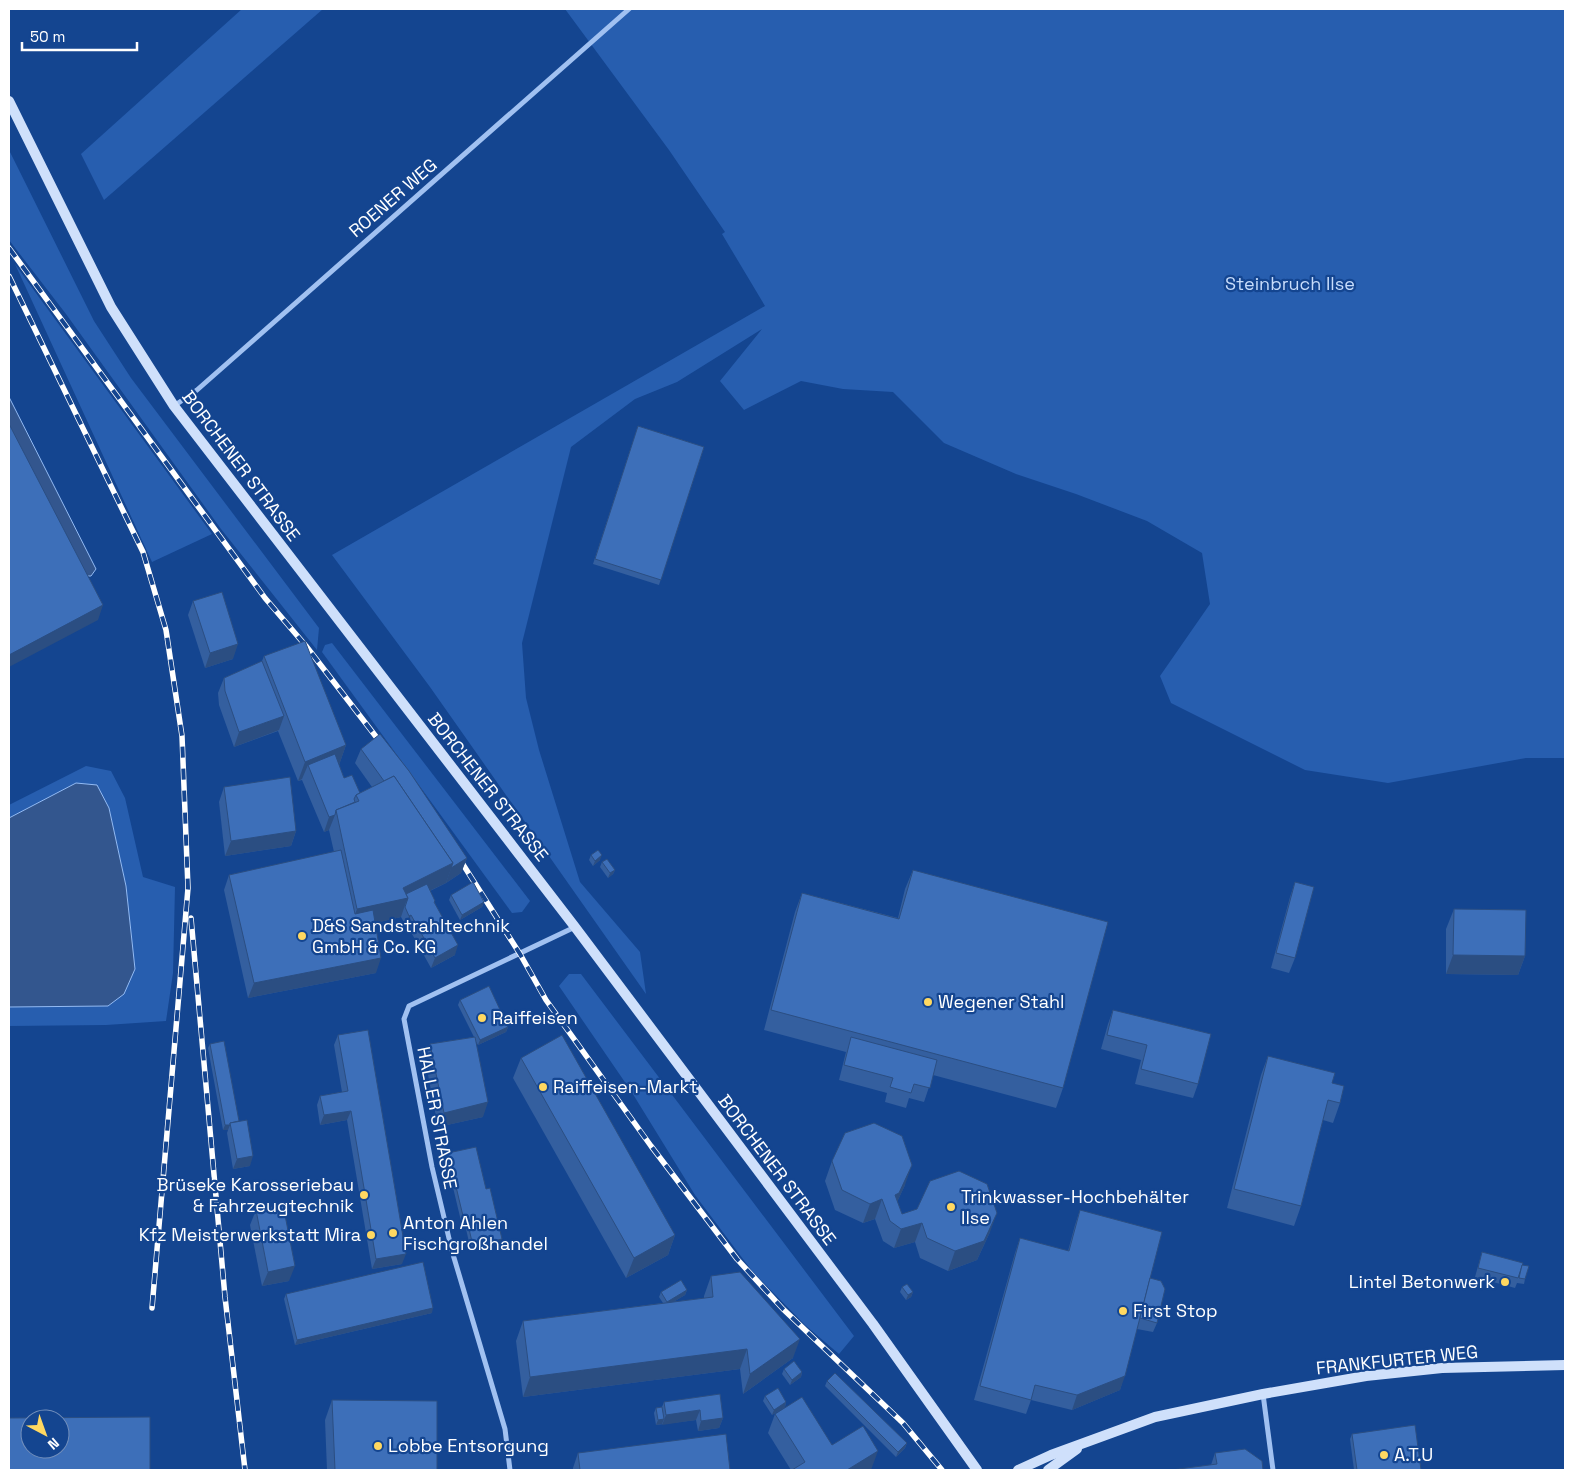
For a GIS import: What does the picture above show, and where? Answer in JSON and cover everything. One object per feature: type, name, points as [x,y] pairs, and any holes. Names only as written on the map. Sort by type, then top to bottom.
[{"type":"main road","name":"BORCHENER STRASSE","points":[[9,101],[110,307],[174,406],[575,926],[873,1324],[977,1470]]},
{"type":"main road","name":"FRANKFURTER WEG","points":[[1018,1470],[1051,1455],[1155,1417],[1263,1394],[1366,1376],[1442,1368],[1565,1365]]},
{"type":"main road","name":"FRANKFURTER WEG","points":[[1053,1469],[1082,1445]]},
{"type":"street","name":"ROENER WEG","points":[[174,406],[196,390],[629,9]]},
{"type":"street","name":"HALLER STRASSE","points":[[510,1470],[505,1429],[452,1251],[432,1167],[404,1019],[409,1006],[575,926]]},
{"type":"street","points":[[1263,1394],[1274,1470]]},
{"type":"green space","points":[[242,9],[323,9],[104,200],[81,154]]},
{"type":"green space","name":"Steinbruch Ilse","points":[[565,9],[1565,9],[1565,758],[1526,758],[1388,783],[1305,770],[1171,703],[1160,676],[1210,604],[1202,553],[1147,521],[1016,474],[944,443],[893,392],[843,389],[801,381],[744,410],[720,381],[762,329],[677,382],[635,399],[571,447],[522,643],[526,698],[539,750],[580,882],[640,952],[646,994],[430,687],[332,555],[765,306],[722,234],[725,232],[669,150]]},
{"type":"green space","points":[[9,150],[94,321],[131,378],[319,628],[317,650],[221,529],[66,314],[9,240]]},
{"type":"green space","points":[[15,264],[41,300],[212,534],[152,562]]},
{"type":"green space","points":[[332,643],[530,901],[522,912],[512,913],[322,652],[325,645]]},
{"type":"green space","points":[[86,766],[111,771],[125,798],[143,877],[175,887],[173,973],[166,1021],[106,1025],[9,1026],[9,1007],[108,1006],[135,969],[126,886],[109,808],[76,783],[9,818],[9,805]]},
{"type":"green space","points":[[569,974],[581,974],[854,1336],[839,1354],[805,1325],[752,1271],[695,1195],[631,1091],[559,986]]},
{"type":"shaded area","points":[[9,397],[96,569],[91,576],[83,576],[9,426]]},
{"type":"shaded area","points":[[76,783],[97,785],[109,808],[126,886],[135,969],[124,994],[108,1006],[9,1007],[9,818]]},
{"type":"building","points":[[9,424],[103,605],[9,655]]},
{"type":"building","points":[[638,426],[704,447],[661,580],[595,559]]},
{"type":"building","points":[[222,592],[238,644],[210,653],[193,601]]},
{"type":"building","points":[[305,641],[346,745],[305,762],[264,656]]},
{"type":"building","points":[[262,661],[284,716],[239,732],[225,691],[224,678]]},
{"type":"building","points":[[380,734],[409,771],[467,858],[451,868],[453,863],[394,776],[384,781],[361,749]]},
{"type":"building","points":[[335,754],[344,778],[352,775],[360,793],[356,795],[355,802],[336,810],[335,815],[329,817],[308,765]]},
{"type":"building","points":[[394,776],[453,863],[403,888],[408,898],[357,909],[336,810],[359,801],[356,795]]},
{"type":"building","points":[[290,777],[296,831],[231,841],[224,787]]},
{"type":"building","name":"D&S Sandstrahltechnik GmbH & Co. KG","points":[[341,850],[355,914],[373,910],[381,958],[254,983],[229,875]]},
{"type":"building","points":[[598,850],[602,855],[595,861],[591,855]]},
{"type":"building","points":[[607,859],[615,870],[610,873],[602,862]]},
{"type":"building","name":"Wegener Stahl","points":[[913,870],[1108,922],[1063,1088],[771,1010],[802,893],[899,919]]},
{"type":"building","points":[[473,882],[484,902],[462,915],[451,895]]},
{"type":"building","points":[[1295,882],[1314,887],[1295,958],[1276,953]]},
{"type":"building","points":[[427,884],[434,902],[458,945],[435,958],[405,907],[408,898],[406,894]]},
{"type":"building","points":[[1454,909],[1526,910],[1525,956],[1453,955]]},
{"type":"building","points":[[489,986],[508,1027],[480,1040],[460,1000]]},
{"type":"building","points":[[1113,1010],[1211,1034],[1198,1084],[1141,1069],[1147,1045],[1107,1035]]},
{"type":"building","points":[[368,1030],[406,1254],[376,1259],[351,1111],[324,1115],[320,1096],[348,1091],[338,1035]]},
{"type":"building","points":[[562,1035],[675,1235],[634,1258],[521,1058]]},
{"type":"building","points":[[475,1037],[488,1102],[444,1113],[430,1044]]},
{"type":"building","points":[[851,1037],[937,1060],[930,1088],[914,1084],[911,1093],[890,1087],[893,1078],[844,1065]]},
{"type":"building","points":[[224,1041],[239,1121],[230,1123],[230,1125],[225,1125],[210,1044]]},
{"type":"building","points":[[1268,1056],[1335,1073],[1332,1083],[1344,1086],[1340,1103],[1328,1100],[1301,1206],[1234,1189]]},
{"type":"building","points":[[247,1120],[253,1156],[237,1159],[230,1123]]},
{"type":"building","name":"Trinkwasser-Hochbehälter Ilse","points":[[874,1123],[902,1136],[912,1165],[899,1193],[895,1195],[902,1214],[917,1209],[930,1181],[959,1171],[987,1184],[997,1213],[984,1241],[955,1251],[927,1238],[922,1223],[901,1229],[890,1221],[882,1199],[870,1204],[842,1190],[832,1161],[845,1133]]},
{"type":"building","points":[[476,1147],[486,1189],[490,1188],[502,1239],[473,1246],[466,1216],[463,1216],[448,1153]]},
{"type":"building","points":[[283,1205],[295,1266],[268,1272],[256,1210]]},
{"type":"building","points":[[1080,1210],[1162,1232],[1125,1376],[1077,1395],[1035,1385],[1031,1400],[980,1386],[1020,1238],[1069,1251]]},
{"type":"building","points":[[1482,1252],[1523,1263],[1518,1278],[1478,1268]]},
{"type":"building","points":[[423,1262],[433,1308],[297,1340],[286,1294]]},
{"type":"building","points":[[1522,1265],[1529,1266],[1525,1279],[1519,1278]]},
{"type":"building","points":[[740,1272],[800,1339],[750,1374],[747,1349],[530,1377],[523,1321],[713,1297],[711,1276]]},
{"type":"building","points":[[1150,1278],[1161,1281],[1165,1289],[1157,1323],[1140,1318]]},
{"type":"building","points":[[681,1280],[687,1290],[667,1302],[661,1292]]},
{"type":"building","points":[[907,1284],[913,1292],[908,1295],[902,1287]]},
{"type":"building","points":[[794,1361],[802,1372],[792,1380],[784,1369]]},
{"type":"building","points":[[835,1373],[907,1443],[898,1452],[827,1381]]},
{"type":"building","points":[[778,1388],[786,1402],[774,1410],[765,1396]]},
{"type":"building","points":[[720,1394],[723,1418],[701,1421],[700,1410],[666,1415],[664,1402]]},
{"type":"building","points":[[802,1397],[832,1445],[863,1426],[878,1451],[847,1470],[792,1470],[805,1462],[775,1414]]},
{"type":"building","name":"Lobbe Entsorgung","points":[[332,1400],[437,1401],[437,1470],[335,1470]]},
{"type":"building","points":[[662,1407],[664,1419],[658,1420],[656,1408]]},
{"type":"building","points":[[150,1417],[150,1470],[9,1470],[9,1418],[20,1418],[20,1459],[70,1459],[70,1418]]},
{"type":"building","name":"A.T.U","points":[[1415,1425],[1421,1470],[1357,1470],[1352,1434]]},
{"type":"building","points":[[726,1434],[730,1470],[580,1470],[578,1453]]},
{"type":"building","points":[[1245,1449],[1262,1461],[1263,1470],[1171,1470],[1217,1464],[1215,1453]]},
{"type":"railway","points":[[9,248],[265,598],[306,646],[384,747]]},
{"type":"railway","points":[[9,276],[143,552],[166,630],[182,736],[188,888],[152,1308]]},
{"type":"railway","points":[[457,855],[520,954],[546,1000],[651,1146],[737,1259],[783,1309],[903,1423],[942,1470]]},
{"type":"railway","points":[[191,918],[225,1297],[245,1470]]},
{"type":"place","name":"D&S Sandstrahltechnik GmbH & Co. KG","points":[[302,936]]},
{"type":"place","name":"Wegener Stahl","points":[[928,1002]]},
{"type":"place","name":"Raiffeisen","points":[[482,1018]]},
{"type":"place","name":"Raiffeisen-Markt","points":[[543,1087]]},
{"type":"place","name":"Brüseke Karosseriebau & Fahrzeugtechnik","points":[[364,1195]]},
{"type":"place","name":"Trinkwasser-Hochbehälter Ilse","points":[[951,1207]]},
{"type":"place","name":"Anton Ahlen Fischgroßhandel","points":[[393,1233]]},
{"type":"place","name":"Kfz Meisterwerkstatt Mira","points":[[371,1235]]},
{"type":"place","name":"Lintel Betonwerk","points":[[1505,1282]]},
{"type":"place","name":"First Stop","points":[[1123,1311]]},
{"type":"place","name":"Lobbe Entsorgung","points":[[378,1446]]},
{"type":"place","name":"A.T.U","points":[[1384,1455]]}]
